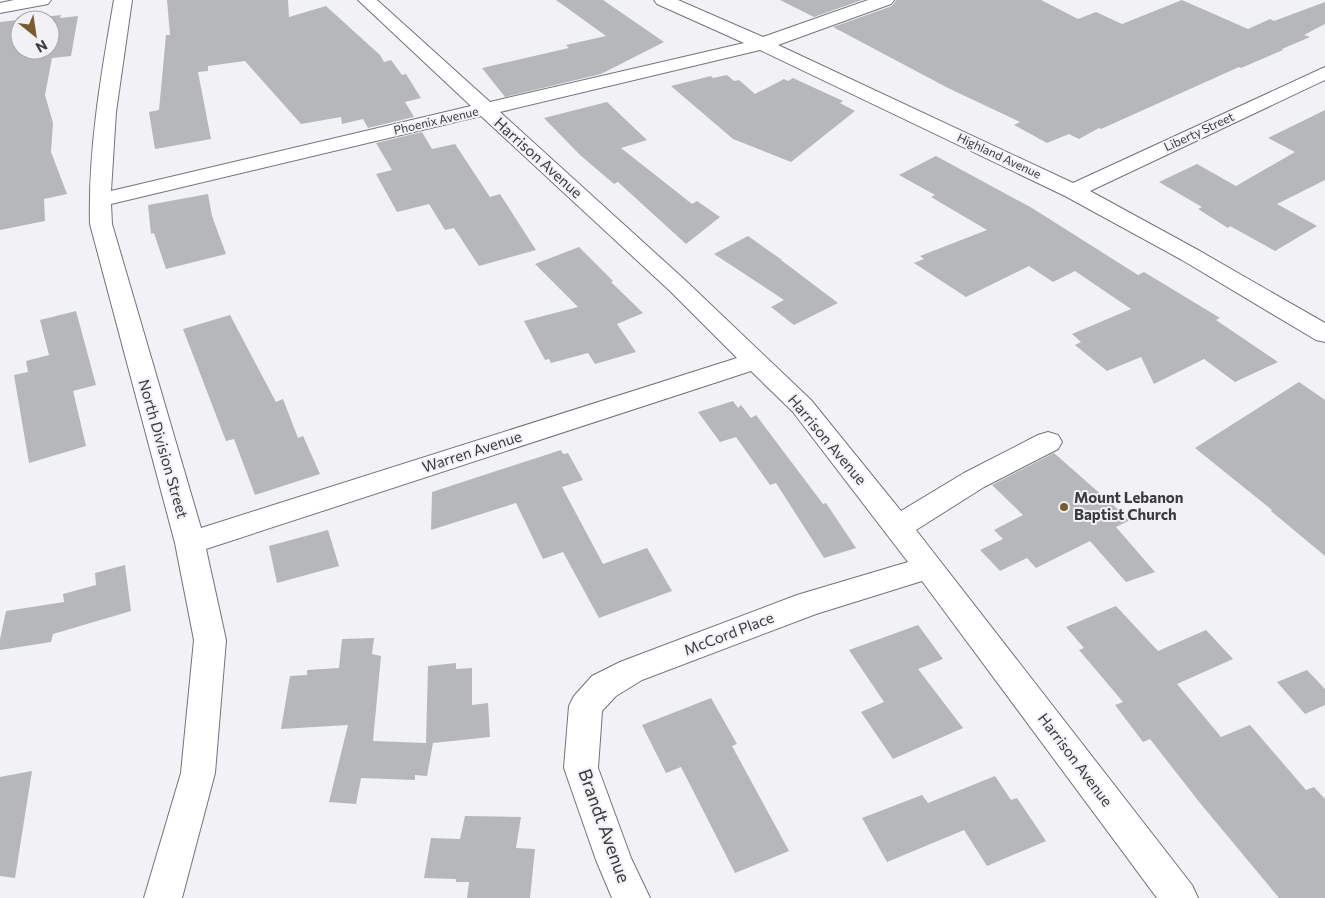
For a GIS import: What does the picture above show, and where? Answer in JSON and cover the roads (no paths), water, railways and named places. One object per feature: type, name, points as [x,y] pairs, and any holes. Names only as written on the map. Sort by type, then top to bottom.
[{"type":"street","points":[[0,8],[42,0]]},
{"type":"street","name":"North Division Street","points":[[123,0],[104,111],[99,200],[101,224],[190,543],[210,640],[198,773],[163,898]]},
{"type":"street","name":"Harrison Avenue","points":[[367,0],[678,286],[802,406],[929,567],[1179,898]]},
{"type":"street","name":"Highland Avenue","points":[[662,0],[762,44],[1073,191],[1190,255],[1325,334]]},
{"type":"street","name":"Phoenix Avenue","points":[[99,200],[762,44],[885,0]]},
{"type":"street","name":"Liberty Street","points":[[1073,191],[1325,73]]},
{"type":"street","name":"Warren Avenue","points":[[190,543],[755,361]]},
{"type":"street","points":[[898,527],[974,480],[1048,442]]},
{"type":"street","name":"McCord Place","points":[[581,753],[586,706],[604,686],[631,671],[808,604],[929,567]]},
{"type":"street","name":"Brandt Avenue","points":[[581,753],[581,768],[614,860],[631,898]]},
{"type":"place","name":"Mount Lebanon Baptist Church","points":[[1064,507]]}]
